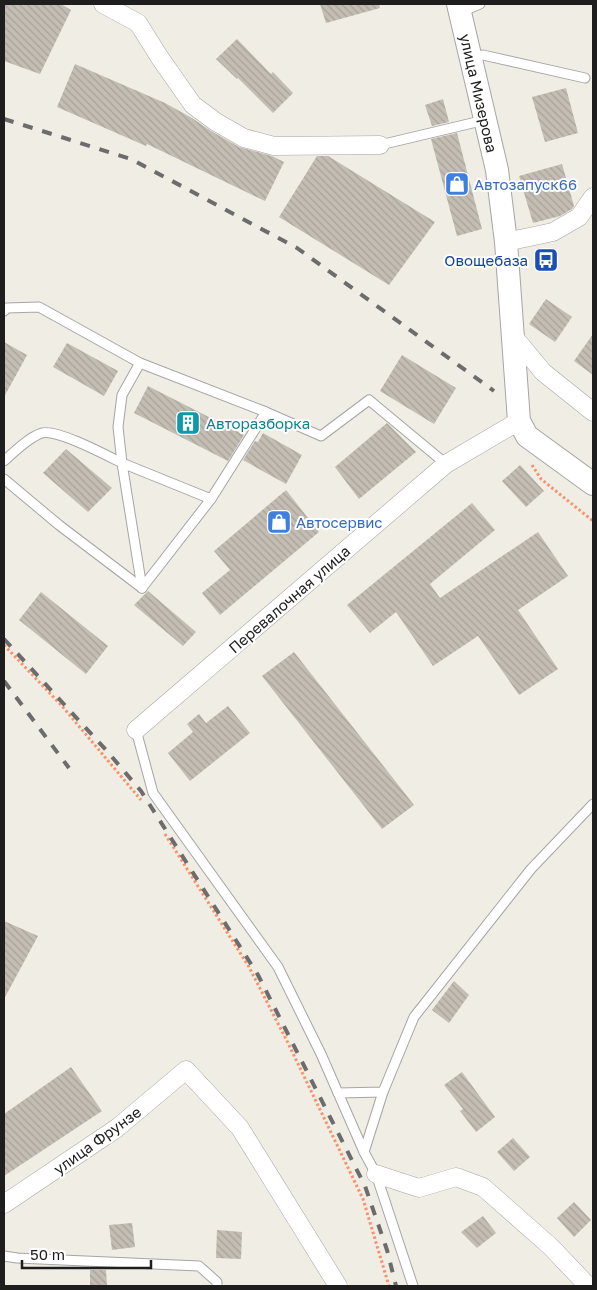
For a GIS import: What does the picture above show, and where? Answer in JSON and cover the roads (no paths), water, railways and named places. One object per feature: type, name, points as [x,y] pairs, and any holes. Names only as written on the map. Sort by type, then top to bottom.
[{"type":"street","points":[[103,4],[138,23],[193,105],[216,122],[244,138],[274,146],[380,145]]},
{"type":"street","name":"улица Мизерова","points":[[466,7],[471,57],[497,170],[506,242],[519,421]]},
{"type":"street","points":[[506,242],[553,232],[579,217],[593,197]]},
{"type":"street","points":[[514,337],[543,372],[593,412]]},
{"type":"street","points":[[519,421],[526,436],[593,484]]},
{"type":"street","name":"Перевалочная улица","points":[[136,730],[446,464],[519,421]]},
{"type":"street","name":"улица Фрунзе","points":[[4,1204],[117,1128],[186,1070],[240,1128],[338,1286]]},
{"type":"street","points":[[376,1174],[419,1188],[456,1176],[483,1187],[551,1247],[588,1286]]},
{"type":"lane","points":[[471,57],[483,55],[585,78]]},
{"type":"lane","points":[[380,145],[486,120]]},
{"type":"lane","points":[[4,311],[8,308],[39,307],[140,363],[266,412],[321,436],[369,400],[446,464]]},
{"type":"lane","points":[[140,363],[122,395],[118,428],[142,588]]},
{"type":"lane","points":[[142,588],[211,500],[266,412]]},
{"type":"lane","points":[[4,461],[22,445],[43,433],[64,436],[122,463],[211,500]]},
{"type":"lane","points":[[4,479],[59,525],[142,588]]},
{"type":"lane","points":[[136,730],[153,793],[278,968],[321,1054],[364,1152],[376,1174],[413,1286]]},
{"type":"lane","points":[[364,1152],[383,1092],[414,1017],[531,869],[592,810]]},
{"type":"lane","points":[[338,1093],[383,1092]]},
{"type":"lane","points":[[4,1256],[26,1259],[199,1266],[217,1282],[217,1286]]},
{"type":"railway","points":[[4,119],[131,159],[297,248],[494,391]]},
{"type":"railway","points":[[4,639],[141,791],[258,975],[365,1186],[387,1250],[396,1286]]},
{"type":"railway","points":[[4,681],[69,768]]},
{"type":"place","name":"Автозапуск66","points":[[457,184]]},
{"type":"place","name":"Овощебаза","points":[[546,260]]},
{"type":"place","name":"Авторазборка","points":[[188,423]]},
{"type":"place","name":"Автосервис","points":[[279,522]]}]
